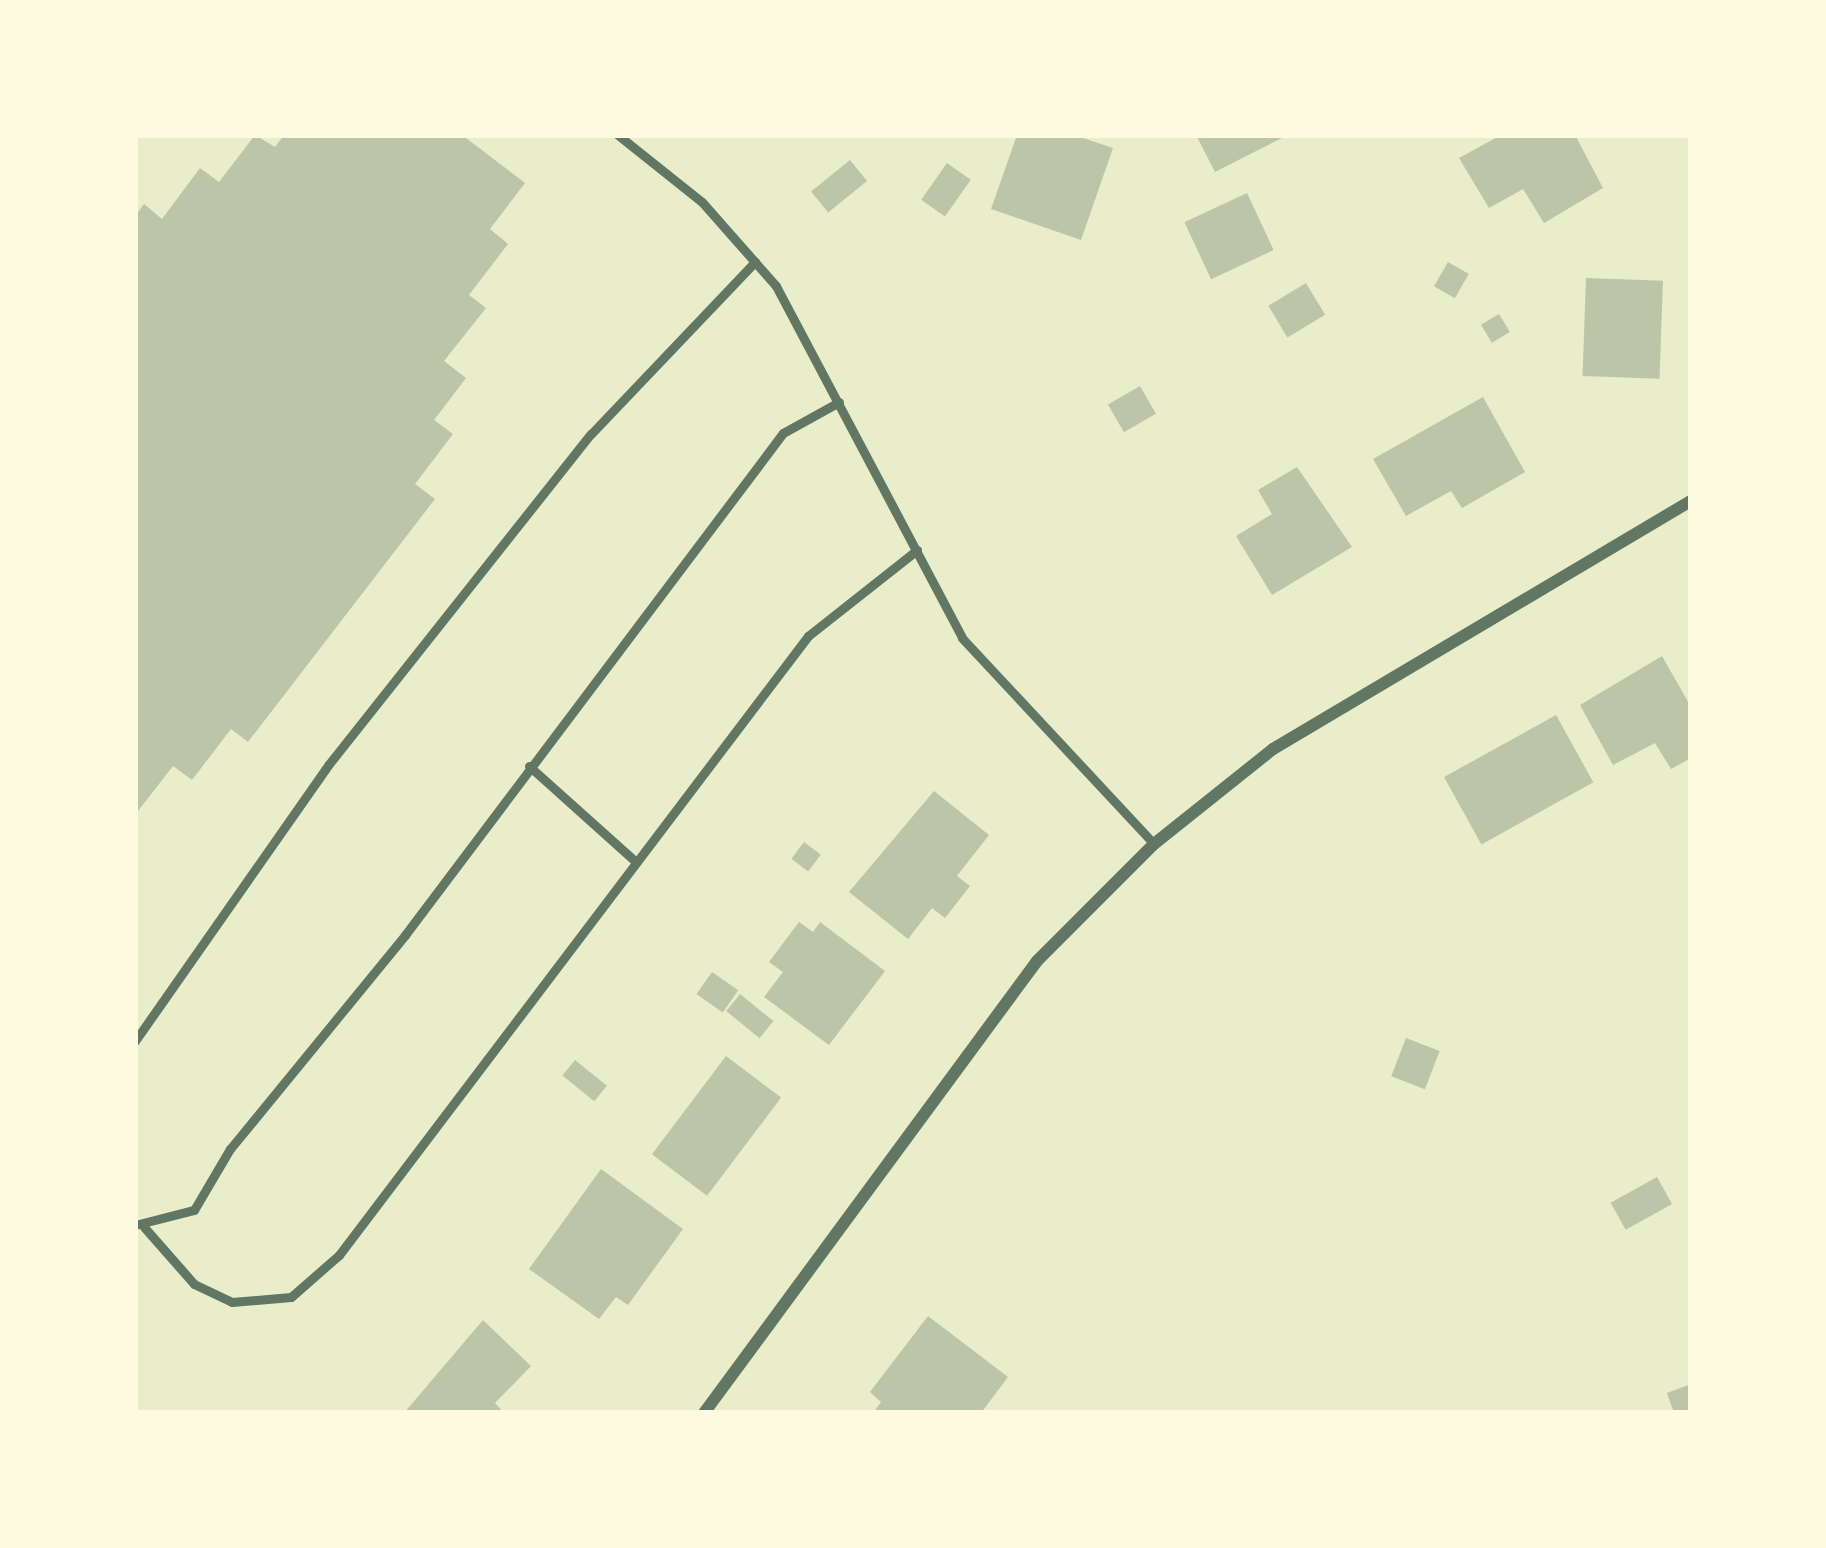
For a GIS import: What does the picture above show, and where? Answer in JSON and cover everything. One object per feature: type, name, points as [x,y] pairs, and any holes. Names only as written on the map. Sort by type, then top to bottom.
[{"type":"street","points":[[704,1413],[1037,961],[1154,844],[1274,749],[1691,501]]},
{"type":"lane","points":[[618,135],[702,202],[755,262],[839,402],[962,638],[1154,844]]},
{"type":"lane","points":[[135,1041],[329,764],[577,452],[755,262]]},
{"type":"lane","points":[[839,402],[783,434],[405,935],[230,1149],[194,1210],[140,1226],[194,1284],[232,1302],[291,1297],[340,1255],[429,1144],[808,636],[917,550]]},
{"type":"lane","points":[[530,766],[636,862]]},
{"type":"building","points":[[255,135],[275,147],[284,135],[462,135],[525,183],[490,229],[508,244],[469,295],[486,308],[444,361],[466,378],[434,420],[453,434],[415,484],[435,499],[248,742],[231,729],[192,780],[173,766],[138,811],[135,216],[144,204],[162,219],[200,168],[219,182]]},
{"type":"building","points":[[1017,135],[1074,135],[1113,148],[1081,240],[991,209]]},
{"type":"building","points":[[1196,135],[1288,135],[1215,172]]},
{"type":"building","points":[[1501,135],[1575,135],[1603,188],[1544,223],[1523,189],[1489,208],[1459,158]]},
{"type":"building","points":[[850,160],[867,181],[828,212],[811,191]]},
{"type":"building","points":[[947,163],[971,180],[945,216],[921,200]]},
{"type":"building","points":[[1247,193],[1274,250],[1211,279],[1184,222]]},
{"type":"building","points":[[1448,262],[1469,274],[1455,298],[1434,286]]},
{"type":"building","points":[[1586,278],[1663,281],[1660,379],[1583,376]]},
{"type":"building","points":[[1306,283],[1325,315],[1287,337],[1268,306]]},
{"type":"building","points":[[1499,314],[1510,332],[1492,343],[1481,325]]},
{"type":"building","points":[[1140,386],[1156,414],[1124,432],[1108,404]]},
{"type":"building","points":[[1483,397],[1525,472],[1462,508],[1451,491],[1406,516],[1373,459]]},
{"type":"building","points":[[1297,467],[1352,547],[1272,595],[1236,536],[1272,514],[1258,490]]},
{"type":"building","points":[[1662,656],[1691,707],[1691,758],[1671,769],[1655,743],[1613,765],[1580,705]]},
{"type":"building","points":[[1556,715],[1593,782],[1481,844],[1444,777]]},
{"type":"building","points":[[934,791],[989,835],[957,876],[970,886],[945,918],[932,908],[908,939],[849,892]]},
{"type":"building","points":[[804,842],[821,855],[808,871],[791,859]]},
{"type":"building","points":[[799,922],[813,932],[820,922],[885,971],[829,1045],[764,997],[783,972],[769,962]]},
{"type":"building","points":[[712,972],[738,990],[723,1012],[697,994]]},
{"type":"building","points":[[740,994],[773,1021],[760,1038],[726,1011]]},
{"type":"building","points":[[1406,1038],[1440,1051],[1425,1089],[1391,1076]]},
{"type":"building","points":[[726,1056],[781,1098],[707,1196],[652,1154]]},
{"type":"building","points":[[575,1060],[607,1086],[594,1101],[562,1076]]},
{"type":"building","points":[[601,1169],[683,1229],[628,1305],[616,1297],[599,1319],[529,1269]]},
{"type":"building","points":[[1657,1177],[1672,1204],[1626,1230],[1611,1203]]},
{"type":"building","points":[[928,1316],[1008,1377],[981,1413],[873,1413],[881,1402],[870,1392]]},
{"type":"building","points":[[483,1320],[531,1366],[495,1403],[504,1413],[404,1413]]},
{"type":"building","points":[[1691,1384],[1691,1413],[1674,1413],[1667,1393]]}]
